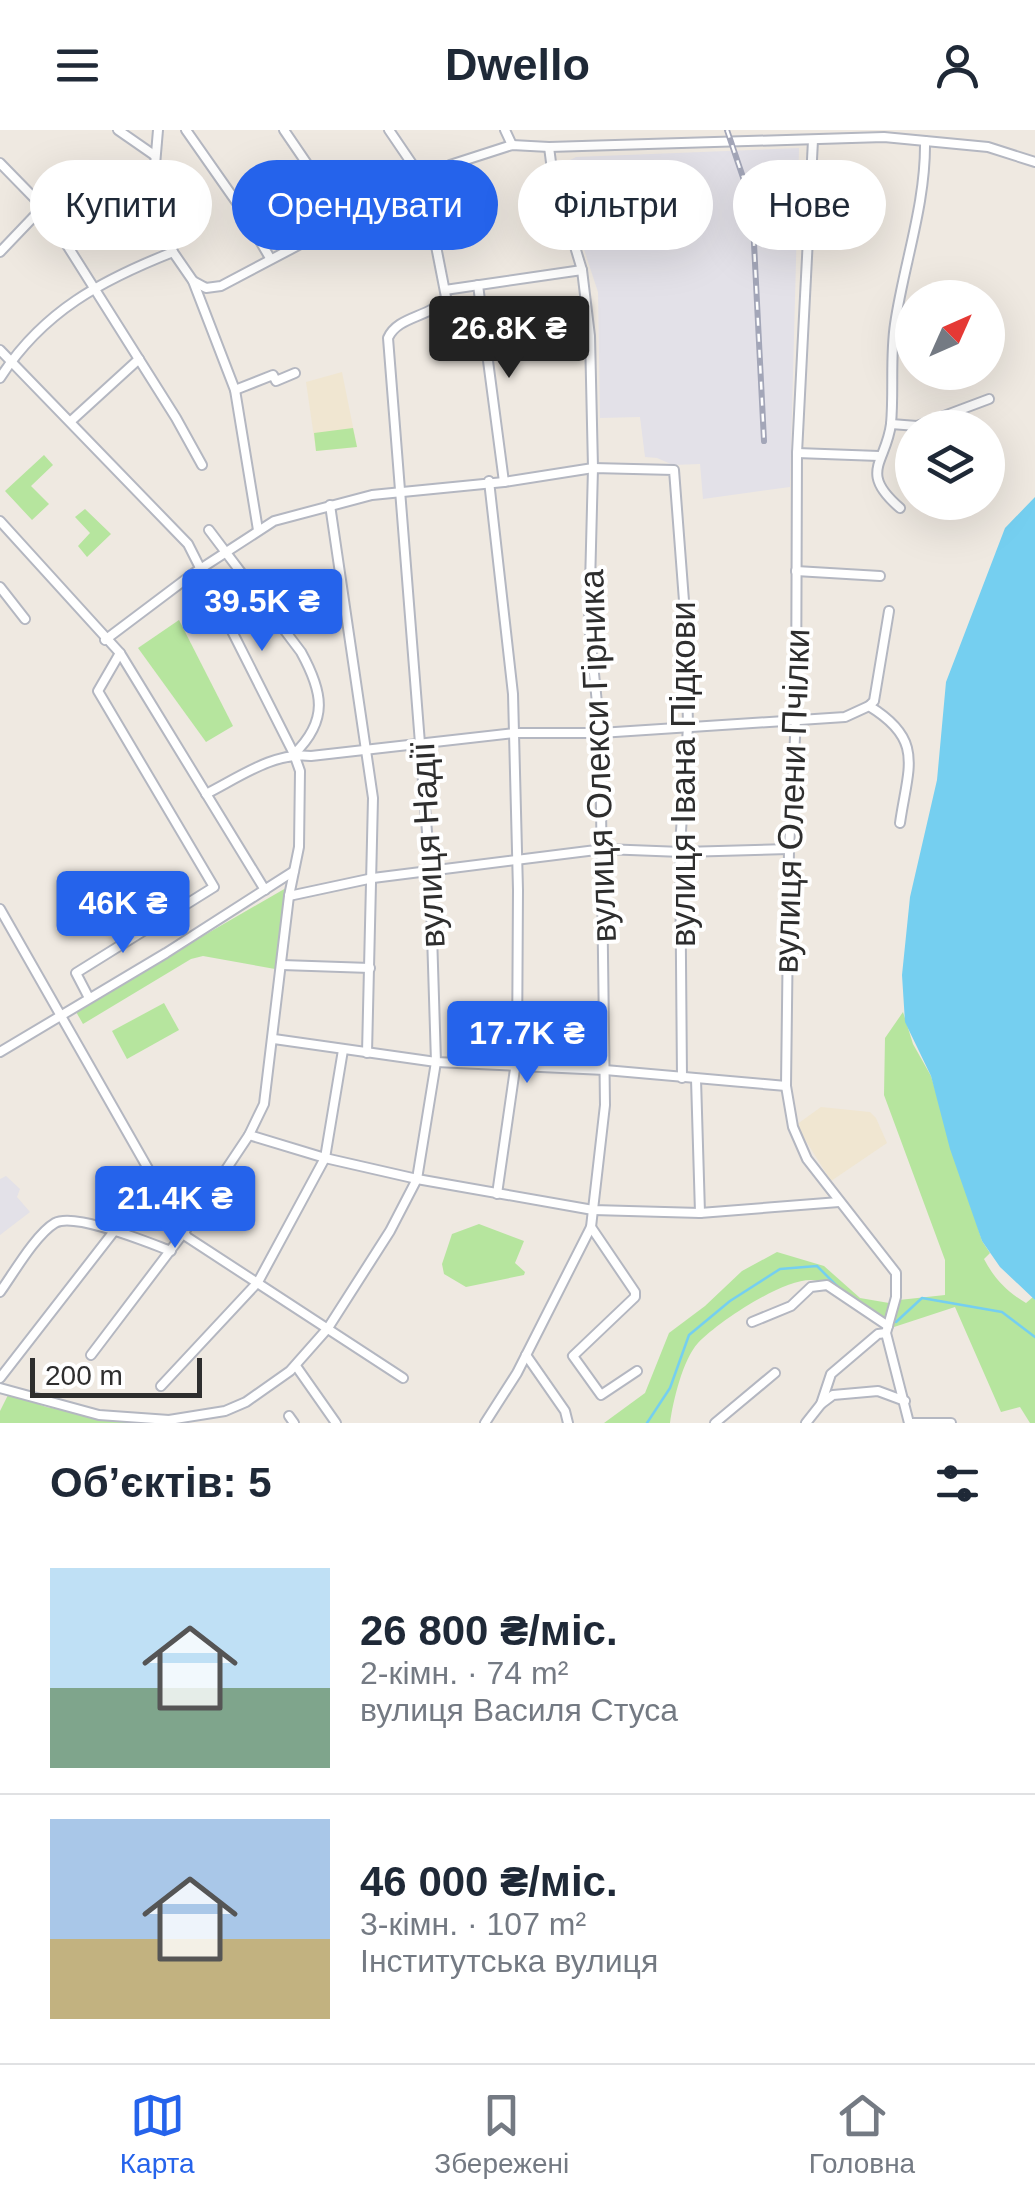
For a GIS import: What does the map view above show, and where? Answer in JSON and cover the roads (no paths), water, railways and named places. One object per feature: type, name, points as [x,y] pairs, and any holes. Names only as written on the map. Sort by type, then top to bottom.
[{"type":"street","points":[[118,130],[154,155]]},
{"type":"street","points":[[158,130],[154,155],[160,214],[174,252],[193,281],[235,390],[258,530]]},
{"type":"street","points":[[186,130],[270,258]]},
{"type":"street","points":[[284,130],[304,160]]},
{"type":"street","points":[[389,130],[409,160]]},
{"type":"street","points":[[506,130],[512,145]]},
{"type":"street","points":[[462,160],[512,145],[884,137],[988,147],[1035,162]]},
{"type":"street","name":"вулиця Олени Пчілки","points":[[813,140],[797,453],[796,719],[789,849],[786,1086],[793,1127],[807,1159],[896,1273],[896,1297],[887,1330],[909,1423],[950,1423]]},
{"type":"street","points":[[895,502],[880,486],[879,456],[889,440],[892,424],[895,327],[926,167],[925,141]]},
{"type":"street","name":"вулиця Олекси Гірника","points":[[484,1423],[526,1355],[591,1228],[605,1105],[604,849],[600,732],[589,624],[593,468],[590,336],[582,270],[552,170],[549,147]]},
{"type":"street","points":[[0,163],[30,194]]},
{"type":"street","points":[[0,252],[30,221]]},
{"type":"street","points":[[70,250],[202,465]]},
{"type":"street","points":[[193,281],[216,288],[287,250]]},
{"type":"street","points":[[437,250],[445,290],[582,270]]},
{"type":"street","points":[[0,378],[12,360],[57,314],[93,287],[174,252]]},
{"type":"street","points":[[478,285],[504,482]]},
{"type":"street","name":"вулиця Надії","points":[[0,1388],[98,1414],[192,1419],[226,1412],[296,1366],[328,1328],[418,1180],[436,1062],[430,870],[389,334],[398,325],[442,304],[445,290]]},
{"type":"street","points":[[0,350],[188,544],[294,754],[300,784],[299,846],[289,896],[264,1104],[250,1135],[185,1231],[91,1356]]},
{"type":"street","points":[[72,421],[139,360]]},
{"type":"street","points":[[235,390],[273,375],[276,381],[295,373]]},
{"type":"street","points":[[892,424],[917,426],[989,399]]},
{"type":"street","points":[[797,453],[879,456]]},
{"type":"street","points":[[106,640],[200,569],[274,521],[372,495],[504,482],[593,468]]},
{"type":"street","name":"вулиця Івана Підкови","points":[[593,468],[674,470],[686,627],[688,727],[681,812],[682,1078]]},
{"type":"street","points":[[489,481],[516,733],[518,862],[516,1067],[497,1194]]},
{"type":"street","points":[[330,505],[373,798],[366,1053]]},
{"type":"street","points":[[0,520],[120,653],[265,890]]},
{"type":"street","points":[[206,794],[294,754],[318,722],[310,669],[209,530]]},
{"type":"street","points":[[796,571],[880,576]]},
{"type":"street","points":[[0,587],[26,619]]},
{"type":"street","points":[[294,754],[311,756],[516,733],[600,732],[845,717],[874,701],[889,610]]},
{"type":"street","points":[[89,998],[76,973],[214,887],[98,691],[120,653]]},
{"type":"street","points":[[869,706],[895,722],[908,745],[900,824]]},
{"type":"street","points":[[289,896],[373,878],[604,849],[789,849]]},
{"type":"street","points":[[0,1052],[295,870]]},
{"type":"street","points":[[0,908],[188,1236],[402,1378]]},
{"type":"street","points":[[282,965],[370,968]]},
{"type":"street","points":[[274,1040],[436,1062],[604,1070],[786,1086]]},
{"type":"street","points":[[161,1386],[258,1282],[325,1158],[343,1050]]},
{"type":"street","points":[[696,1079],[700,1213]]},
{"type":"street","points":[[250,1135],[418,1180],[593,1210],[700,1213],[839,1202]]},
{"type":"street","points":[[0,1292],[56,1222],[115,1230],[171,1251]]},
{"type":"street","points":[[591,1228],[636,1292],[573,1356],[601,1395],[638,1371]]},
{"type":"street","points":[[0,1378],[115,1230]]},
{"type":"street","points":[[752,1322],[790,1306],[811,1287],[826,1285],[887,1330],[831,1374],[821,1404]]},
{"type":"street","points":[[526,1355],[565,1410],[568,1423]]},
{"type":"street","points":[[296,1366],[336,1423]]},
{"type":"street","points":[[714,1423],[776,1372]]},
{"type":"street","points":[[806,1423],[833,1395],[878,1391],[905,1400]]},
{"type":"water","points":[[1035,497],[1035,1300],[1000,1267],[982,1241],[950,1149],[931,1076],[905,1022],[902,975],[910,897],[937,780],[946,682],[1005,528]]},
{"type":"waterway","points":[[647,1423],[670,1388],[689,1335],[730,1301],[780,1269],[817,1266],[842,1291]]},
{"type":"waterway","points":[[896,1322],[922,1298],[1002,1312],[1035,1337]]},
{"type":"railway","points":[[727,130],[752,204],[764,441]]}]
